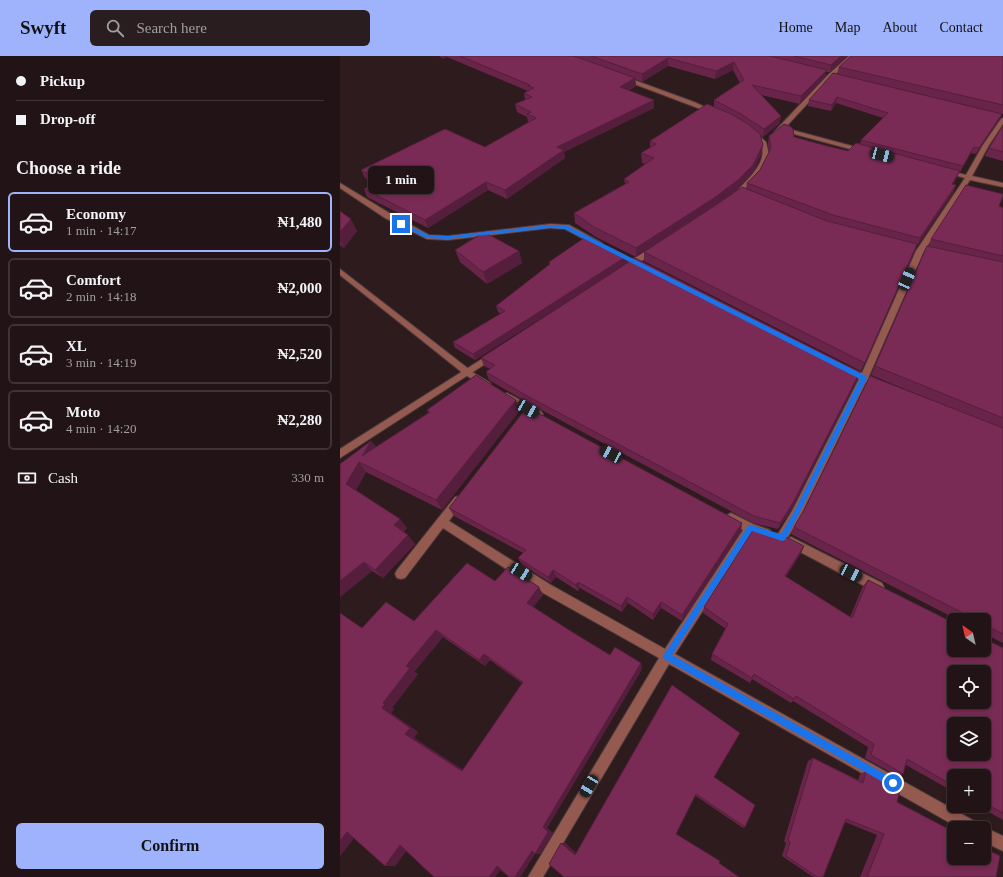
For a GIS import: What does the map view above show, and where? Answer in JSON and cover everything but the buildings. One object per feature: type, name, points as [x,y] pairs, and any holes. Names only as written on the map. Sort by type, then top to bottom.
[{"type":"street","points":[[762,142],[781,129],[830,76],[852,56]]},
{"type":"street","points":[[823,74],[837,78]]},
{"type":"street","points":[[619,77],[692,103],[719,115]]},
{"type":"street","points":[[782,537],[796,514],[864,378],[920,251],[968,178],[1001,118]]},
{"type":"street","points":[[728,201],[743,194],[756,176],[766,155],[762,142],[744,128]]},
{"type":"street","points":[[781,129],[871,152]]},
{"type":"street","points":[[938,170],[968,178],[1003,184]]},
{"type":"street","points":[[340,185],[388,216],[427,237],[448,238],[550,226],[566,227],[602,245]]},
{"type":"street","points":[[622,271],[660,246]]},
{"type":"street","points":[[340,271],[467,372],[497,390],[526,412],[547,419]]},
{"type":"street","points":[[340,454],[499,351]]},
{"type":"street","points":[[836,364],[886,387]]},
{"type":"street","points":[[401,574],[465,491]]},
{"type":"street","points":[[723,514],[750,528],[782,537],[885,591]]},
{"type":"street","points":[[442,522],[547,588],[962,821]]},
{"type":"street","points":[[535,877],[667,656],[750,528]]},
{"type":"street","points":[[991,838],[1003,844]]},
{"type":"route","points":[[401,224],[427,237],[448,238],[488,232],[550,226],[566,227],[864,378],[796,514],[782,537],[750,528],[667,656],[893,783]]}]
